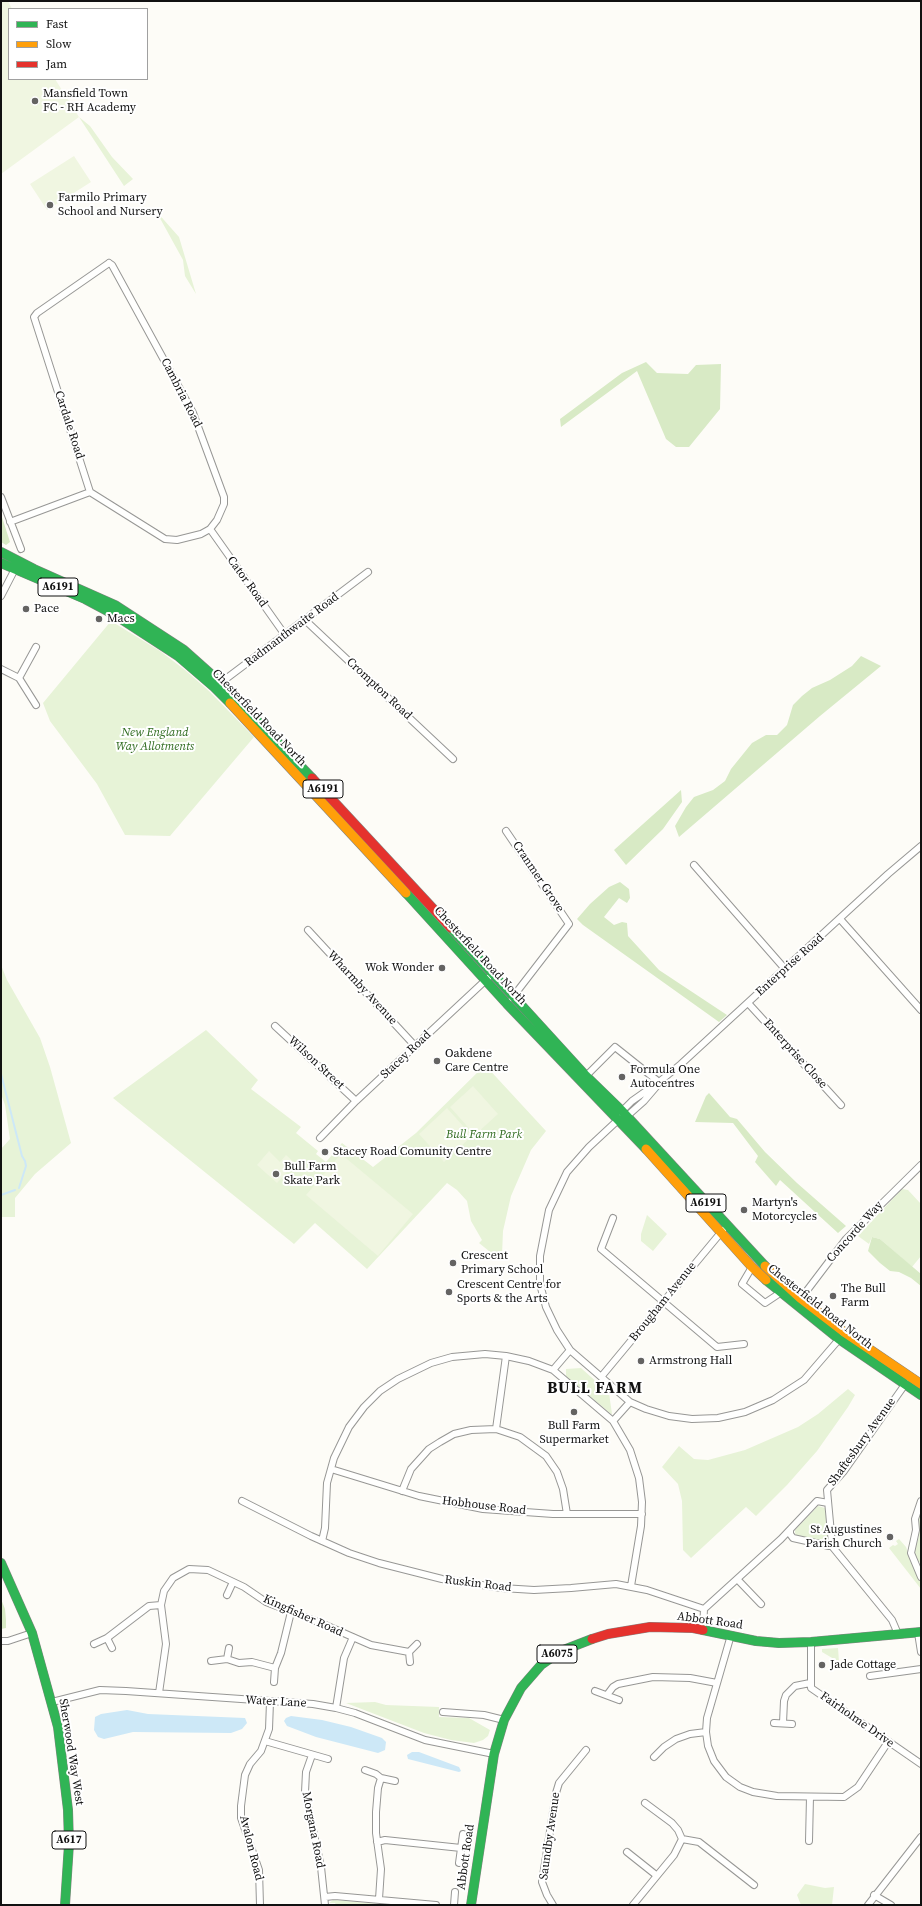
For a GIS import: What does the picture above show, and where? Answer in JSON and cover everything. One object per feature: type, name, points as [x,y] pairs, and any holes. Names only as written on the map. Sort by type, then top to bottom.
[{"type":"main road","name":"Chesterfield Road North","points":[[1,552],[17,565]]},
{"type":"main road","name":"Chesterfield Road North","points":[[1,563],[17,565],[115,605],[184,650],[300,771],[401,880],[618,1120],[676,1181],[696,1208],[764,1265],[798,1302]]},
{"type":"main road","name":"Chesterfield Road North","points":[[510,1000],[625,1114],[723,1230],[752,1267],[780,1293],[798,1302],[904,1384],[921,1395]]},
{"type":"main road","name":"Chesterfield Road North","points":[[842,1335],[921,1384]]},
{"type":"main road","name":"Sherwood Way West","points":[[1,1563],[32,1633],[52,1702],[65,1774],[68,1810],[69,1844],[65,1905]]},
{"type":"main road","name":"Abbott Road","points":[[471,1905],[494,1754],[504,1720],[521,1688],[541,1665],[561,1651],[580,1642],[608,1634],[650,1627],[703,1630],[779,1643],[811,1642],[920,1632]]},
{"type":"street","name":"Cardale Road","points":[[90,492],[34,317],[37,313],[109,263]]},
{"type":"street","name":"Cambria Road","points":[[109,263],[112,265],[193,413],[224,497],[222,510],[210,529]]},
{"type":"street","points":[[10,522],[90,492],[165,539],[177,540],[201,534],[210,529]]},
{"type":"street","points":[[1,497],[21,549]]},
{"type":"street","name":"Cator Road","points":[[210,529],[285,635]]},
{"type":"street","points":[[1,596],[17,565]]},
{"type":"street","name":"Radmanthwaite Road","points":[[217,685],[368,572]]},
{"type":"street","name":"Crompton Road","points":[[305,620],[453,759]]},
{"type":"street","points":[[19,678],[36,647]]},
{"type":"street","points":[[1,669],[19,678],[36,705]]},
{"type":"street","name":"Cranmer Grove","points":[[506,831],[569,924],[510,1000]]},
{"type":"street","name":"Enterprise Road","points":[[625,1114],[641,1093],[659,1082],[785,970],[888,874],[921,846]]},
{"type":"street","points":[[694,865],[785,970]]},
{"type":"street","points":[[840,919],[921,1010]]},
{"type":"street","name":"Wharmby Avenue","points":[[308,930],[416,1047]]},
{"type":"street","name":"Stacey Road","points":[[320,1138],[356,1101],[416,1047],[489,977]]},
{"type":"street","name":"Enterprise Close","points":[[748,1003],[841,1105]]},
{"type":"street","name":"Wilson Street","points":[[275,1026],[356,1101]]},
{"type":"street","points":[[586,1076],[616,1047],[659,1082]]},
{"type":"street","points":[[625,1114],[589,1147],[567,1172],[549,1210],[540,1256],[540,1284],[546,1307],[557,1330],[570,1350],[630,1402],[646,1410],[669,1416],[692,1419],[718,1418],[745,1412],[773,1400],[804,1380],[842,1335]]},
{"type":"street","name":"Concorde Way","points":[[798,1302],[846,1239],[921,1165]]},
{"type":"street","points":[[613,1218],[601,1249],[717,1347],[744,1344]]},
{"type":"street","name":"Brougham Avenue","points":[[601,1377],[663,1300],[723,1230]]},
{"type":"street","points":[[752,1267],[742,1284],[765,1304],[780,1293]]},
{"type":"street","points":[[553,1370],[570,1350]]},
{"type":"street","points":[[322,1542],[325,1528],[327,1483],[330,1469],[349,1427],[364,1407],[380,1391],[398,1379],[431,1363],[452,1357],[485,1354],[506,1356],[529,1361],[553,1370],[613,1422],[630,1450],[639,1478],[642,1514],[630,1586]]},
{"type":"street","points":[[496,1429],[506,1356]]},
{"type":"street","name":"Shaftesbury Avenue","points":[[704,1608],[738,1580],[790,1530],[817,1501],[828,1503],[827,1490],[844,1471],[904,1384],[912,1378]]},
{"type":"street","points":[[613,1422],[630,1402]]},
{"type":"street","points":[[402,1491],[411,1469],[429,1449],[454,1434],[471,1430],[496,1429],[520,1437],[546,1456],[557,1472],[561,1483],[567,1503],[567,1514]]},
{"type":"street","name":"Hobhouse Road","points":[[330,1469],[441,1501],[483,1508],[567,1514],[642,1514]]},
{"type":"street","name":"Ruskin Road","points":[[242,1501],[322,1542],[379,1563],[442,1579],[472,1584],[534,1590],[616,1584],[647,1590],[704,1608]]},
{"type":"street","points":[[921,1501],[915,1519],[916,1530],[911,1554],[921,1577]]},
{"type":"street","points":[[828,1503],[831,1545]]},
{"type":"street","points":[[790,1530],[790,1534],[793,1538],[831,1545],[892,1620],[898,1634]]},
{"type":"street","name":"Kingfisher Road","points":[[159,1693],[166,1644],[161,1605],[164,1592],[168,1583],[181,1572],[189,1569],[208,1570],[244,1587],[266,1602],[323,1624],[371,1646],[409,1652]]},
{"type":"street","points":[[738,1580],[761,1604]]},
{"type":"street","points":[[227,1595],[233,1582]]},
{"type":"street","points":[[94,1644],[107,1638],[149,1606],[161,1605]]},
{"type":"street","points":[[703,1630],[704,1608]]},
{"type":"street","points":[[274,1682],[275,1668],[281,1653],[291,1612]]},
{"type":"street","points":[[920,1632],[921,1652]]},
{"type":"street","points":[[1,1640],[8,1640],[32,1633]]},
{"type":"street","points":[[731,1635],[707,1718],[706,1732],[708,1746],[714,1761],[726,1777],[740,1787],[753,1792],[765,1794],[810,1798],[844,1797],[852,1793],[858,1787],[888,1742]]},
{"type":"street","name":"Kingfisher Road","points":[[336,1708],[344,1658],[352,1637]]},
{"type":"street","points":[[107,1638],[112,1648]]},
{"type":"street","name":"Fairholme Drive","points":[[811,1642],[811,1688],[921,1764]]},
{"type":"street","points":[[410,1662],[409,1652],[417,1644]]},
{"type":"street","points":[[227,1659],[229,1648]]},
{"type":"street","points":[[212,1662],[227,1659],[239,1663],[252,1662],[275,1668]]},
{"type":"street","points":[[870,1676],[921,1669]]},
{"type":"street","points":[[607,1695],[613,1687],[618,1684],[654,1678],[690,1678],[717,1683]]},
{"type":"street","points":[[783,1723],[784,1701],[786,1695],[795,1686],[810,1683]]},
{"type":"street","name":"Water Lane","points":[[52,1702],[100,1690],[313,1704],[336,1708],[425,1740],[494,1754]]},
{"type":"street","points":[[595,1691],[619,1700]]},
{"type":"street","name":"Avalon Road","points":[[260,1905],[259,1870],[241,1818],[241,1806],[245,1775],[265,1741],[269,1729],[270,1702]]},
{"type":"street","points":[[443,1712],[484,1715],[504,1720]]},
{"type":"street","points":[[774,1723],[792,1724]]},
{"type":"street","points":[[654,1757],[664,1747],[676,1739],[690,1734],[706,1732]]},
{"type":"street","points":[[265,1741],[328,1759]]},
{"type":"street","name":"Saundby Avenue","points":[[553,1905],[542,1882],[556,1792],[559,1783],[586,1750]]},
{"type":"street","name":"Morgana Road","points":[[312,1755],[306,1772],[305,1792],[325,1896],[325,1905]]},
{"type":"street","points":[[365,1770],[376,1774],[381,1778],[395,1781]]},
{"type":"street","points":[[379,1899],[381,1869],[377,1842],[376,1812],[378,1788],[381,1778]]},
{"type":"street","points":[[809,1841],[810,1798]]},
{"type":"street","points":[[645,1803],[672,1823],[678,1830],[682,1839]]},
{"type":"street","points":[[459,1863],[463,1834]]},
{"type":"street","points":[[868,1905],[874,1895],[921,1836]]},
{"type":"street","points":[[633,1905],[674,1855],[682,1839]]},
{"type":"street","points":[[682,1839],[699,1842],[754,1885]]},
{"type":"street","points":[[377,1842],[385,1840],[461,1848]]},
{"type":"street","points":[[627,1852],[656,1876]]},
{"type":"street","points":[[454,1905],[455,1892]]},
{"type":"street","points":[[874,1895],[891,1905]]},
{"type":"street","points":[[325,1896],[379,1899],[436,1905]]},
{"type":"green space","name":"Mansfield Town FC - RH Academy","points":[[1,1],[8,1],[12,8],[8,8],[8,80],[56,80],[79,117],[1,174]]},
{"type":"green space","points":[[79,117],[90,126],[112,157],[133,179],[124,186]]},
{"type":"green space","points":[[74,156],[91,182],[47,210],[30,184]]},
{"type":"green space","points":[[156,211],[179,237],[196,294],[185,276],[183,260]]},
{"type":"green space","points":[[646,362],[657,373],[688,374],[696,365],[721,364],[720,409],[689,447],[676,447],[666,439],[637,371],[561,427],[560,419],[622,373]]},
{"type":"green space","points":[[1,514],[10,542],[6,545],[1,542]]},
{"type":"green space","name":"New England Way Allotments","points":[[111,621],[160,651],[185,670],[209,691],[254,737],[170,836],[125,835],[97,784],[50,721],[43,703]]},
{"type":"green space","points":[[861,656],[881,666],[820,716],[679,837],[675,826],[686,807],[694,797],[713,790],[725,781],[731,769],[752,743],[766,735],[777,735],[787,725],[793,705],[802,696],[812,688],[830,680],[852,666]]},
{"type":"green space","points":[[681,790],[682,802],[663,829],[626,865],[614,850]]},
{"type":"green space","points":[[620,882],[629,889],[630,898],[627,903],[619,898],[604,917],[614,925],[622,922],[627,923],[628,936],[659,970],[727,1015],[719,1022],[583,925],[577,919],[590,904],[609,887]]},
{"type":"green space","points":[[1,965],[7,980],[40,1038],[50,1067],[71,1143],[35,1174],[15,1198],[15,1217],[1,1217],[1,1149],[10,1139],[5,1105],[1,1094]]},
{"type":"green space","name":"Bull Farm Park","points":[[206,1030],[258,1080],[251,1089],[301,1127],[296,1133],[318,1151],[316,1154],[326,1162],[342,1143],[373,1167],[416,1133],[485,1065],[546,1131],[531,1150],[511,1196],[503,1231],[502,1255],[494,1255],[479,1243],[482,1240],[471,1221],[467,1201],[457,1190],[447,1183],[367,1269],[315,1223],[294,1244],[113,1098]]},
{"type":"green space","points":[[473,1086],[498,1114],[475,1135],[450,1107]]},
{"type":"green space","points":[[709,1093],[730,1117],[737,1119],[765,1152],[797,1183],[846,1226],[838,1233],[780,1180],[776,1186],[755,1162],[758,1156],[733,1123],[695,1122],[706,1096]]},
{"type":"green space","points":[[447,1108],[472,1136],[444,1162],[419,1134]]},
{"type":"green space","name":"Bull Farm Skate Park","points":[[269,1151],[280,1162],[286,1155],[295,1163],[277,1183],[257,1165]]},
{"type":"green space","points":[[341,1154],[413,1214],[378,1256],[306,1195]]},
{"type":"green space","points":[[902,1189],[908,1190],[921,1204],[921,1256],[912,1267],[880,1239],[872,1237],[869,1244],[858,1236]]},
{"type":"green space","points":[[647,1215],[667,1234],[653,1251],[641,1241],[641,1234]]},
{"type":"green space","points":[[872,1237],[880,1239],[921,1274],[921,1286],[911,1278],[899,1272],[890,1271],[868,1251]]},
{"type":"green space","points":[[581,1368],[609,1393],[612,1414],[566,1376],[566,1369]]},
{"type":"green space","points":[[848,1389],[855,1395],[848,1407],[817,1451],[787,1485],[756,1516],[746,1507],[691,1558],[683,1550],[682,1501],[678,1484],[662,1467],[679,1446],[694,1459],[708,1460],[745,1450],[798,1427],[818,1414]]},
{"type":"green space","points":[[818,1506],[825,1508],[829,1541],[826,1543],[796,1536],[795,1533],[795,1530]]},
{"type":"green space","points":[[921,1506],[921,1562],[918,1562],[914,1553],[919,1536],[918,1515]]},
{"type":"green space","points":[[899,1539],[906,1547],[920,1580],[921,1589],[889,1548],[898,1544],[896,1541]]},
{"type":"green space","points":[[1,1599],[5,1609],[6,1628],[1,1629]]},
{"type":"green space","points":[[838,1648],[839,1662],[822,1652],[822,1649]]},
{"type":"green space","points":[[375,1702],[386,1705],[439,1707],[439,1717],[469,1718],[490,1730],[488,1736],[483,1740],[474,1743],[451,1740],[424,1733],[346,1703]]},
{"type":"green space","points":[[805,1884],[825,1888],[834,1887],[832,1905],[801,1905],[797,1895]]},
{"type":"green space","points":[[333,1900],[391,1905],[336,1905],[335,1903],[329,1903]]},
{"type":"water","points":[[127,1710],[148,1714],[245,1718],[247,1723],[242,1729],[231,1733],[133,1732],[104,1739],[98,1737],[94,1730],[95,1717],[101,1714]]},
{"type":"water","points":[[291,1716],[322,1720],[351,1727],[382,1738],[386,1742],[385,1750],[378,1753],[316,1737],[287,1726],[284,1721],[286,1718]]},
{"type":"water","points":[[412,1752],[419,1752],[459,1767],[461,1771],[459,1772],[408,1759],[407,1755]]},
{"type":"waterway","points":[[1,1074],[22,1156],[26,1166],[19,1188]]},
{"type":"waterway","points":[[1,1195],[15,1190]]},
{"type":"traffic: fast","points":[[1,552],[34,569],[115,605],[184,650],[221,683],[312,778]]},
{"type":"traffic: fast","points":[[1,563],[85,599],[115,615],[178,656],[230,703]]},
{"type":"traffic: fast","points":[[406,893],[507,1004],[646,1149]]},
{"type":"traffic: fast","points":[[451,928],[586,1076],[622,1111],[765,1266]]},
{"type":"traffic: fast","points":[[766,1280],[839,1339],[921,1395]]},
{"type":"traffic: fast","points":[[1,1563],[32,1633],[58,1727],[68,1810],[69,1844],[65,1905]]},
{"type":"traffic: fast","points":[[703,1630],[756,1641],[779,1643],[811,1642],[921,1632]]},
{"type":"traffic: fast","points":[[471,1905],[494,1754],[504,1720],[521,1688],[541,1665],[561,1651],[592,1639]]},
{"type":"traffic: slow","points":[[230,703],[406,893]]},
{"type":"traffic: slow","points":[[646,1149],[752,1267],[766,1280]]},
{"type":"traffic: slow","points":[[765,1266],[800,1298],[844,1332],[921,1384]]},
{"type":"traffic: jam","points":[[312,778],[451,928]]},
{"type":"traffic: jam","points":[[592,1639],[608,1634],[650,1627],[693,1628],[703,1630]]},
{"type":"place","name":"Mansfield Town FC - RH Academy","points":[[35,101]]},
{"type":"place","name":"Farmilo Primary School and Nursery","points":[[50,205]]},
{"type":"place","name":"Pace","points":[[26,609]]},
{"type":"place","name":"Macs","points":[[99,619]]},
{"type":"place","name":"Wok Wonder","points":[[442,968]]},
{"type":"place","name":"Oakdene Care Centre","points":[[437,1061]]},
{"type":"place","name":"Formula One Autocentres","points":[[622,1077]]},
{"type":"place","name":"Stacey Road Comunity Centre","points":[[325,1152]]},
{"type":"place","name":"Bull Farm Skate Park","points":[[276,1174]]},
{"type":"place","name":"Martyn's Motorcycles","points":[[744,1210]]},
{"type":"place","name":"Crescent Primary School","points":[[453,1263]]},
{"type":"place","name":"Crescent Centre for Sports & the Arts","points":[[449,1292]]},
{"type":"place","name":"The Bull Farm","points":[[833,1296]]},
{"type":"place","name":"Armstrong Hall","points":[[641,1361]]},
{"type":"place","name":"Bull Farm Supermarket","points":[[574,1412]]},
{"type":"place","name":"St Augustines Parish Church","points":[[890,1537]]},
{"type":"place","name":"Jade Cottage","points":[[822,1665]]},
{"type":"district","name":"BULL FARM","points":[[595,1389]]}]
